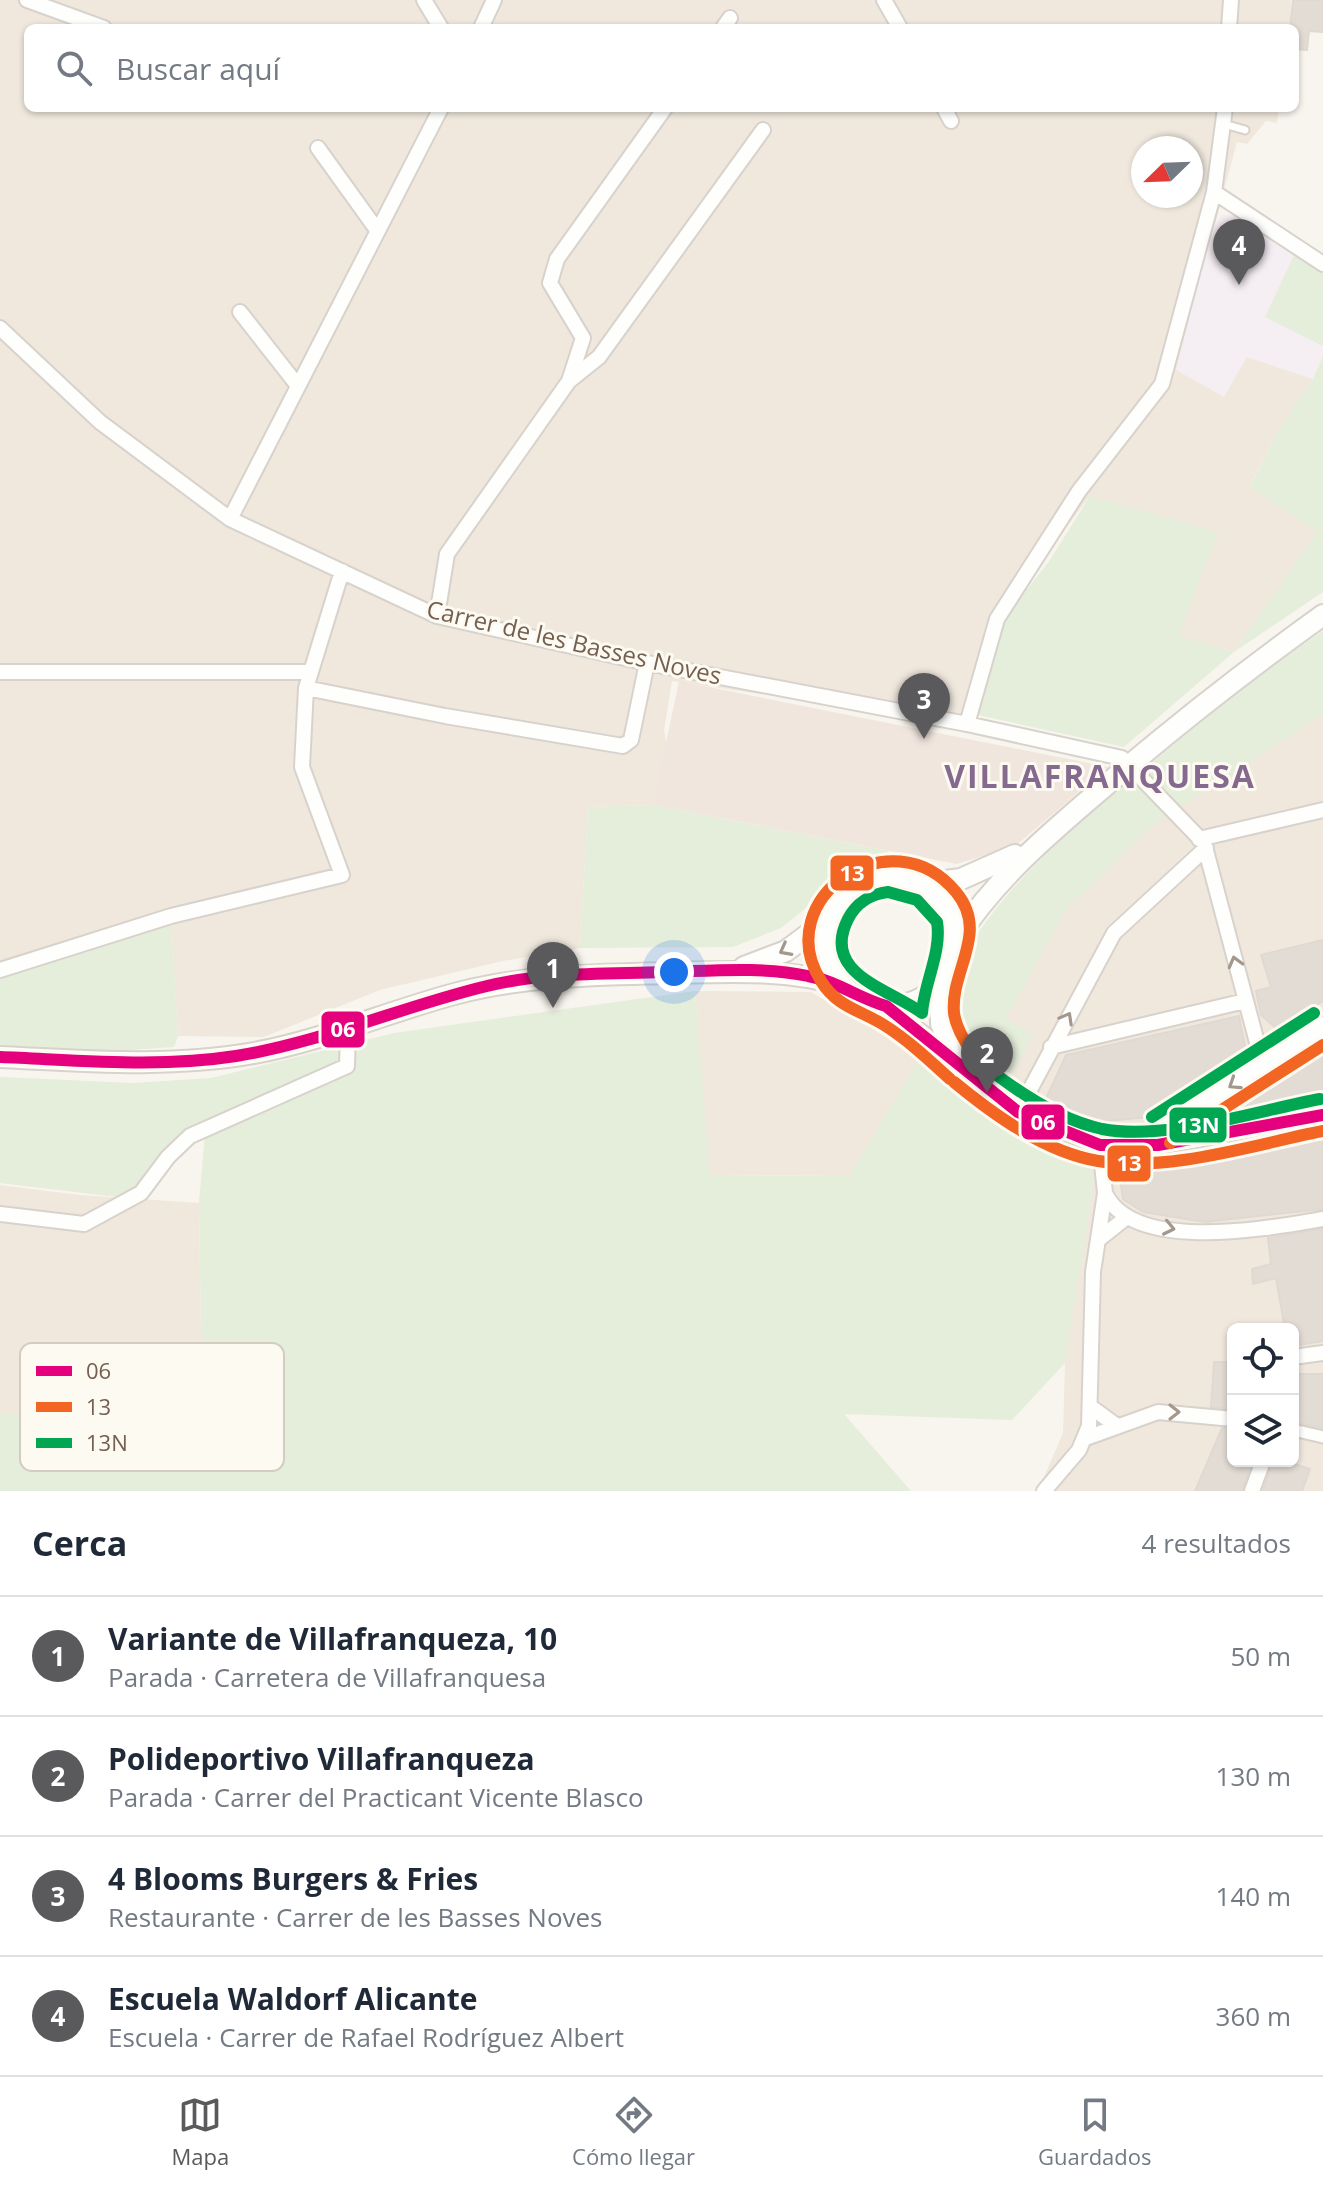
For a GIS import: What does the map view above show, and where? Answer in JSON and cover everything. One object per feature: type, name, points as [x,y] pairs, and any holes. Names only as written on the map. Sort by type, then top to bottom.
[{"type":"main road","points":[[0,1057],[142,1062],[201,1059],[285,1047],[348,1030],[430,1001],[520,980],[734,970],[806,975],[843,985],[862,999],[886,1006],[915,1001],[939,984],[951,964],[955,941],[983,901],[1033,846],[1241,674],[1323,615]]},
{"type":"main road","points":[[922,884],[975,874],[1033,846]]},
{"type":"main road","points":[[734,970],[786,951],[830,918],[845,895],[868,880],[895,876],[922,884],[942,902],[955,941]]},
{"type":"main road","points":[[830,918],[827,953],[843,985]]},
{"type":"street","points":[[27,0],[93,24]]},
{"type":"street","points":[[424,0],[439,24]]},
{"type":"street","points":[[483,24],[494,0]]},
{"type":"street","points":[[884,0],[898,24]]},
{"type":"street","points":[[1229,24],[1231,0]]},
{"type":"street","points":[[230,519],[439,112]]},
{"type":"street","points":[[569,381],[583,338],[550,283],[557,259],[662,112]]},
{"type":"street","points":[[967,724],[997,619],[1079,491],[1162,384],[1214,192],[1224,112]]},
{"type":"street","points":[[437,616],[447,554],[569,381],[599,357],[763,130]]},
{"type":"street","points":[[318,148],[377,230]]},
{"type":"street","points":[[1214,192],[1323,264]]},
{"type":"street","points":[[240,312],[298,386]]},
{"type":"street","name":"Carrer de les Basses Noves","points":[[0,328],[100,422],[230,519],[437,616],[647,663],[1111,753],[1130,764]]},
{"type":"street","points":[[0,970],[171,916],[342,875],[302,767],[306,688],[342,571]]},
{"type":"street","points":[[306,688],[445,716],[623,746],[631,740],[647,663]]},
{"type":"street","points":[[0,672],[311,672]]},
{"type":"street","points":[[1130,764],[1202,844],[1263,1065]]},
{"type":"street","points":[[1018,1112],[1114,933],[1202,844],[1323,810]]},
{"type":"street","points":[[939,984],[940,1024],[962,1068]]},
{"type":"street","points":[[1051,1047],[1245,1001]]},
{"type":"street","points":[[886,1006],[1018,1112],[1109,1144],[1158,1145],[1323,1115]]},
{"type":"street","points":[[1109,1144],[1163,1130],[1323,1026]]},
{"type":"street","points":[[0,1214],[84,1224],[141,1193],[168,1157],[190,1136],[347,1066],[348,1030]]},
{"type":"street","points":[[1195,1109],[1205,1136]]},
{"type":"street","points":[[1044,1491],[1086,1438],[1091,1407],[1091,1303],[1109,1144]]},
{"type":"street","points":[[1105,1193],[1115,1210],[1127,1217],[1174,1230],[1229,1234],[1323,1219]]},
{"type":"street","points":[[1098,1240],[1127,1217]]},
{"type":"street","points":[[1299,1356],[1323,1353]]},
{"type":"street","points":[[1091,1407],[1117,1426]]},
{"type":"street","points":[[1086,1438],[1158,1412],[1227,1418]]},
{"type":"street","points":[[1299,1431],[1323,1437]]},
{"type":"street","points":[[1252,1491],[1261,1467]]},
{"type":"lane","points":[[1223,124],[1245,130]]},
{"type":"shaded area","points":[[0,0],[1291,0],[1290,24],[24,24],[24,112],[1278,112],[1277,123],[1266,121],[1247,144],[1237,142],[1176,370],[1247,357],[1313,379],[1276,434],[1250,486],[1317,532],[1234,652],[1179,636],[1090,496],[997,619],[967,724],[672,681],[664,731],[667,744],[653,805],[588,807],[580,948],[503,961],[380,990],[264,1037],[178,1036],[171,917],[0,964]]},
{"type":"shaded area","points":[[1222,215],[1238,216],[1295,253],[1266,317],[1323,346],[1323,356],[1313,379],[1247,357],[1224,397],[1176,370],[1213,226]]},
{"type":"shaded area","points":[[1323,645],[1323,1491],[1038,1491],[1063,1433],[1065,1363],[1052,1127],[981,1101],[962,1026],[989,933]]},
{"type":"shaded area","points":[[679,681],[1108,767],[1015,846],[957,864],[653,805]]},
{"type":"shaded area","points":[[695,991],[811,992],[920,1057],[850,1175],[709,1176]]},
{"type":"shaded area","points":[[0,1185],[80,1195],[199,1203],[201,1343],[20,1343],[20,1413],[0,1414]]},
{"type":"green space","points":[[1295,253],[1323,274],[1323,346],[1265,317]]},
{"type":"green space","points":[[1323,356],[1323,592],[1234,652],[1317,532],[1250,487],[1276,434],[1313,379]]},
{"type":"green space","points":[[1090,496],[1218,532],[1179,636],[1234,652],[1124,747],[973,714],[1001,623],[1050,560]]},
{"type":"green space","points":[[1323,631],[1323,714],[1156,823],[1067,908],[1006,1019],[1034,1034],[1001,1091],[962,1051],[951,1019],[953,990],[959,970],[971,944],[988,919],[1049,851],[1095,811],[1230,699]]},
{"type":"green space","points":[[653,805],[889,851],[853,870],[781,928],[733,947],[580,948],[588,807]]},
{"type":"green space","points":[[171,916],[178,1036],[174,1047],[100,1052],[0,1049],[0,976]]},
{"type":"green space","points":[[695,991],[710,1176],[850,1175],[920,1057],[1047,1143],[1052,1127],[1095,1175],[1065,1363],[1012,1420],[844,1414],[911,1491],[0,1491],[0,1414],[20,1413],[20,1471],[284,1471],[284,1343],[201,1343],[199,1203],[206,1122],[180,1138],[137,1189],[125,1198],[0,1183],[0,1077],[133,1083],[211,1078],[394,1033]]},
{"type":"building","points":[[1293,0],[1323,0],[1323,32],[1309,31],[1307,50],[1299,49],[1299,24],[1290,24]]},
{"type":"building","points":[[1323,940],[1323,1001],[1276,1028],[1261,1015],[1256,991],[1271,987],[1261,955]]},
{"type":"building","points":[[1239,1016],[1248,1061],[1162,1116],[1095,1122],[1043,1105],[1066,1055]]},
{"type":"building","points":[[1323,1040],[1323,1103],[1217,1122],[1213,1112]]},
{"type":"building","points":[[1323,1127],[1323,1209],[1205,1222],[1143,1212],[1123,1199],[1117,1157],[1160,1157]]},
{"type":"building","points":[[1323,1229],[1323,1341],[1299,1345],[1299,1323],[1284,1323],[1276,1278],[1253,1284],[1252,1269],[1271,1264],[1268,1238]]},
{"type":"building","points":[[1214,1362],[1227,1362],[1227,1408],[1211,1407]]},
{"type":"building","points":[[1299,1374],[1323,1374],[1323,1428],[1299,1423]]},
{"type":"building","points":[[1222,1428],[1227,1428],[1227,1467],[1250,1467],[1242,1491],[1195,1491]]},
{"type":"building","points":[[1299,1465],[1310,1469],[1302,1491],[1263,1491],[1271,1467]]},
{"type":"transit line","name":"13","points":[[950,1079],[893,1031],[834,997],[821,981],[809,950],[811,922],[824,896],[845,876],[871,864],[900,861],[929,870],[956,892],[966,907],[969,937],[954,997],[954,1013],[959,1031],[974,1057]]},
{"type":"transit line","name":"13N","points":[[888,892],[917,900],[937,922],[937,945],[922,1013],[862,978],[843,954],[842,938],[851,913],[865,900],[888,892]]},
{"type":"transit line","name":"06","points":[[0,1057],[118,1062],[207,1060],[300,1042],[509,981],[575,974],[754,970],[819,978],[886,1006],[1018,1112],[1100,1145],[1158,1145],[1323,1115]]},
{"type":"transit line","name":"13N","points":[[1152,1117],[1314,1013]]},
{"type":"transit line","name":"13","points":[[1170,1143],[1323,1045]]},
{"type":"transit line","name":"13N","points":[[974,1057],[1050,1110],[1102,1129],[1127,1132],[1182,1128],[1320,1099]]},
{"type":"transit line","name":"13","points":[[954,1082],[1003,1119],[1040,1141],[1098,1161],[1154,1163],[1183,1160],[1323,1131]]},
{"type":"place","name":"Escuela Waldorf Alicante","points":[[1239,285]]},
{"type":"place","name":"4 Blooms Burgers & Fries","points":[[924,739]]},
{"type":"place","name":"Variante de Villafranqueza, 10","points":[[553,1008]]},
{"type":"place","name":"Polideportivo Villafranqueza","points":[[987,1093]]},
{"type":"district","name":"VILLAFRANQUESA","points":[[1100,777]]}]
